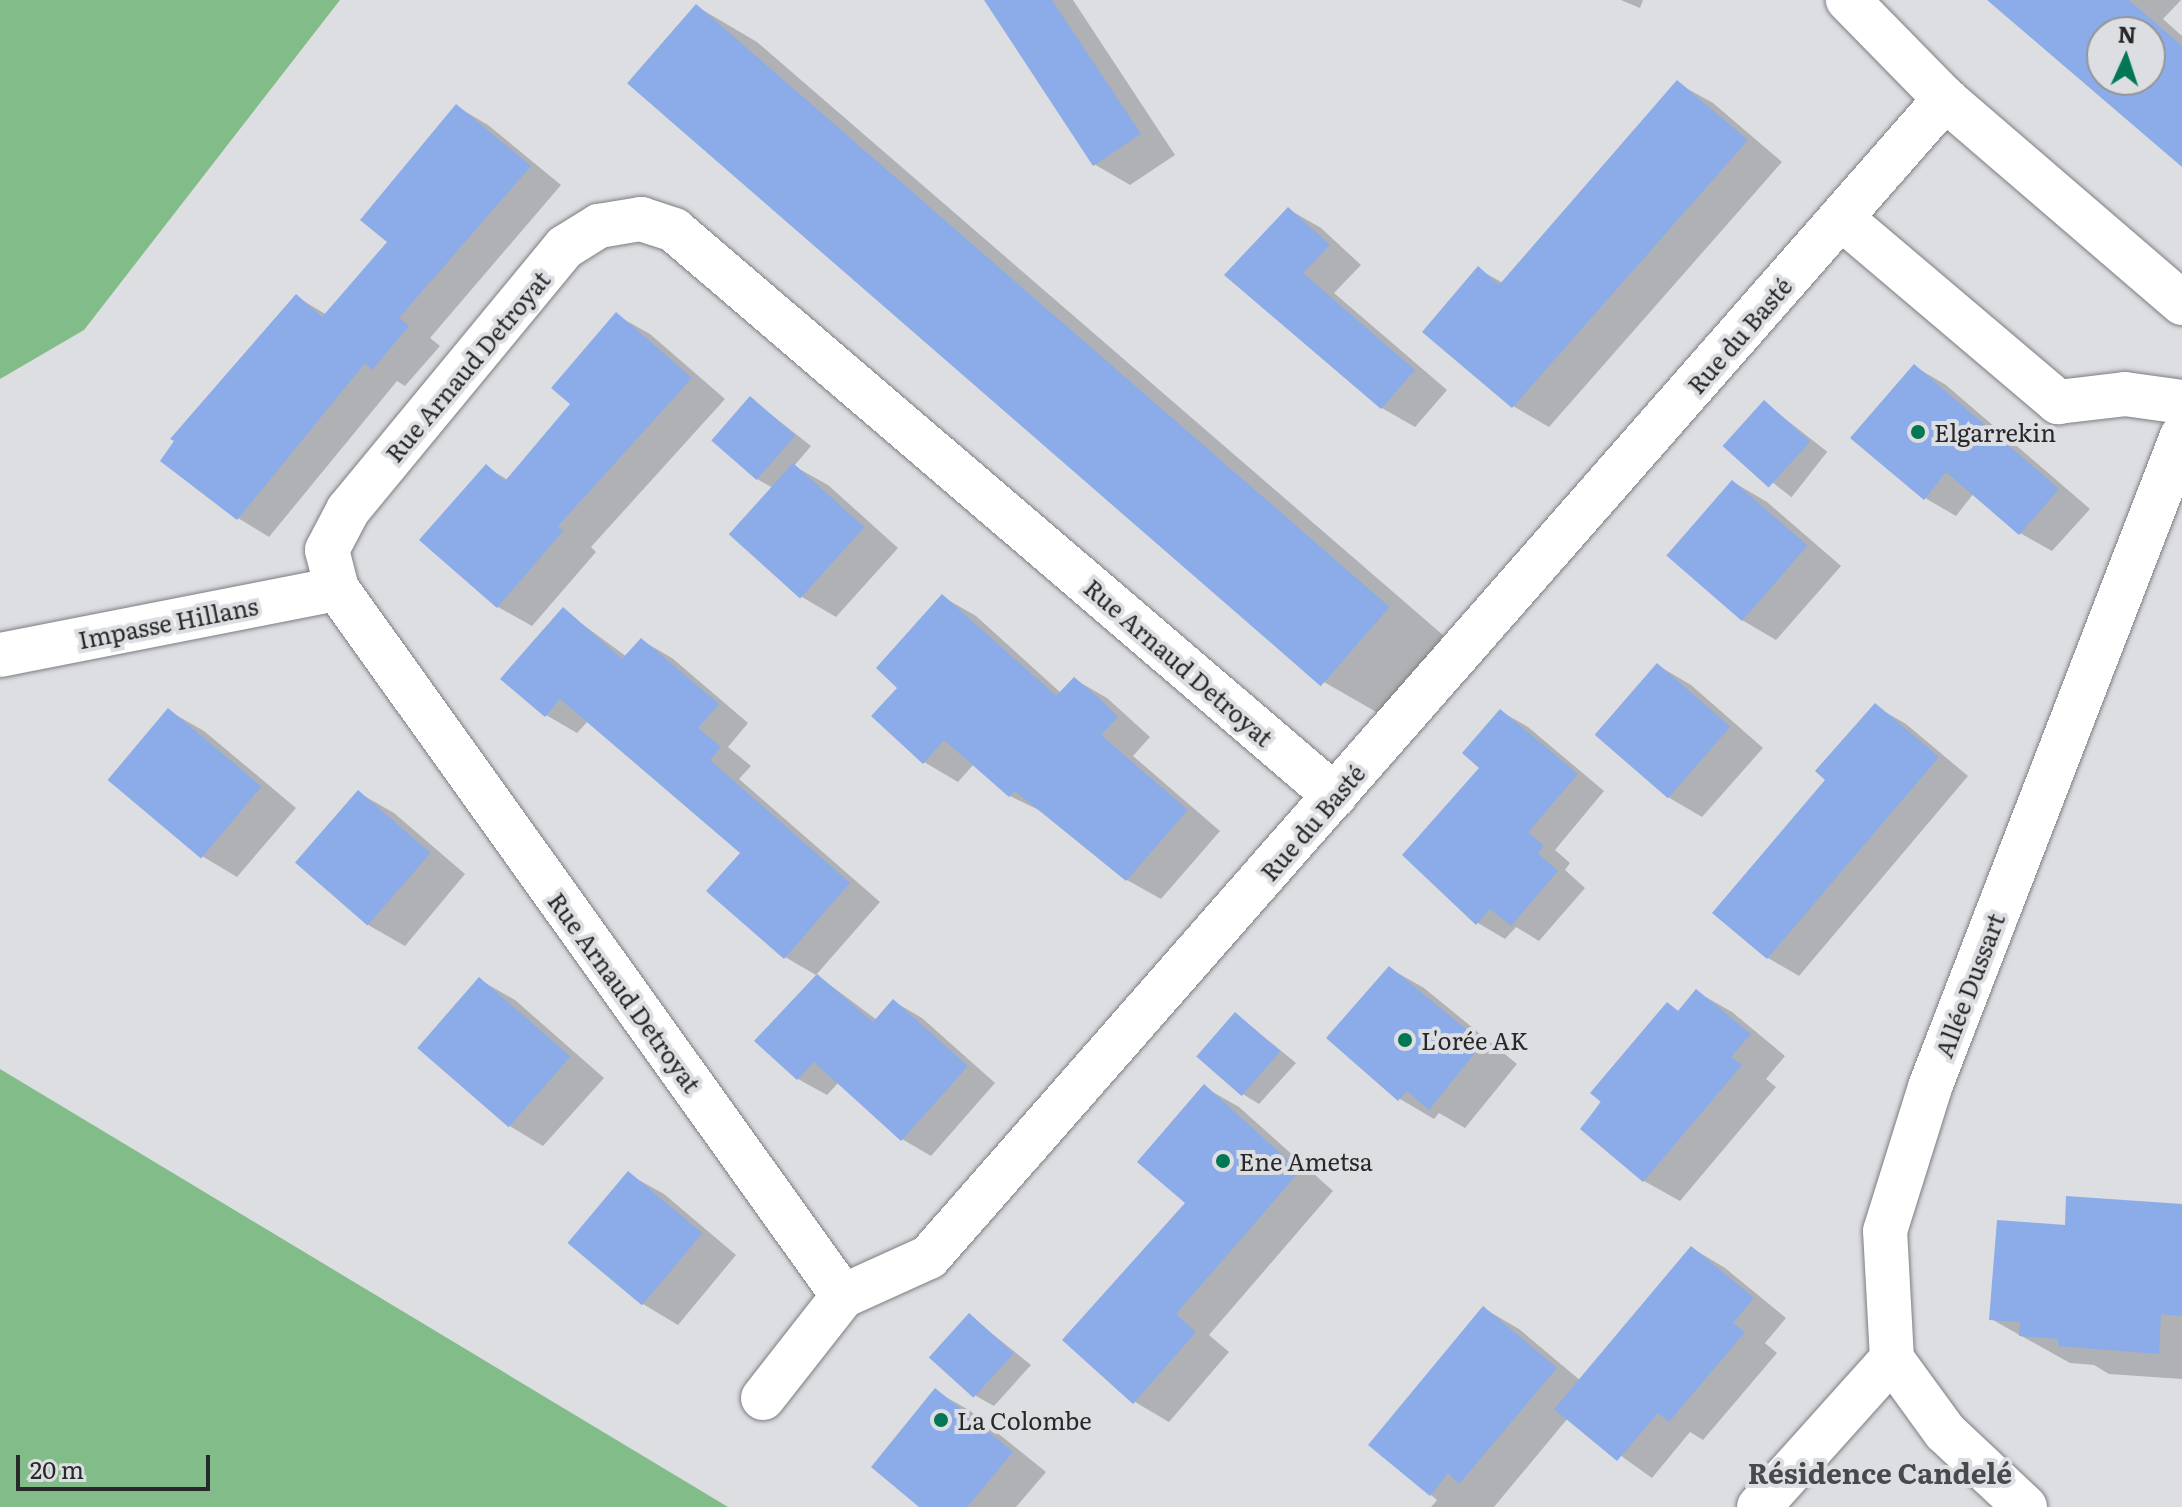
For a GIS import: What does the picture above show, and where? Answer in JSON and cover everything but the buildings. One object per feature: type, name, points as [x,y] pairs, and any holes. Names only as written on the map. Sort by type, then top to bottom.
[{"type":"street","points":[[1848,0],[1945,99],[2182,303]]},
{"type":"street","name":"Rue du Basté","points":[[763,1398],[843,1296],[929,1257],[1945,99]]},
{"type":"street","points":[[1841,218],[2058,402],[2125,394],[2182,402]]},
{"type":"street","name":"Rue Arnaud Detroyat","points":[[843,1296],[337,589],[327,550],[348,510],[565,247],[599,226],[641,219],[674,230],[1335,796]]},
{"type":"street","name":"Allée Dussart","points":[[1892,1359],[1885,1231],[1925,1101],[2182,436]]},
{"type":"street","name":"Impasse Hillans","points":[[0,655],[337,589]]},
{"type":"street","points":[[1759,1507],[1892,1359],[1945,1432],[2025,1507]]},
{"type":"green space","points":[[0,0],[340,0],[84,330],[0,379]]},
{"type":"green space","points":[[0,1069],[728,1507],[0,1507]]},
{"type":"place","name":"Elgarrekin","points":[[1918,432]]},
{"type":"place","name":"L'orée AK","points":[[1405,1040]]},
{"type":"place","name":"Ene Ametsa","points":[[1223,1161]]},
{"type":"place","name":"La Colombe","points":[[941,1420]]},
{"type":"district","name":"Résidence Candelé","points":[[1880,1472]]}]
